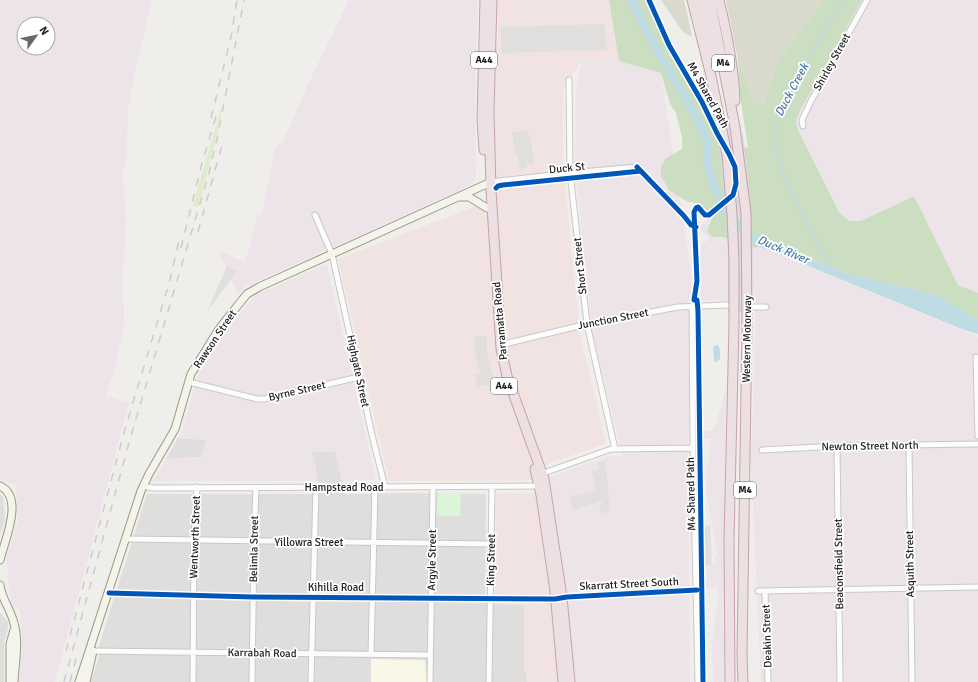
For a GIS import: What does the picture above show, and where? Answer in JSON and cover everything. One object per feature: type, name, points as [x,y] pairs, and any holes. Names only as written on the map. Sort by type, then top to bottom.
[{"type":"highway","name":"Parramatta Road","points":[[485,0],[482,120],[500,345],[507,376],[540,474],[570,682]]},
{"type":"highway","name":"Parramatta Road","points":[[492,0],[488,183],[486,208],[495,354],[500,376],[540,474]]},
{"type":"highway","name":"Western Motorway","points":[[692,0],[721,116]]},
{"type":"highway","name":"Western Motorway","points":[[701,0],[727,155],[734,252],[734,324],[729,538],[730,682]]},
{"type":"highway","name":"Western Motorway","points":[[710,0],[735,127],[746,213],[748,324],[742,647],[743,682]]},
{"type":"highway","name":"M4","points":[[719,0],[733,71],[735,127]]},
{"type":"highway","name":"Parramatta Road","points":[[559,598],[563,682]]},
{"type":"main road","name":"Rawson Street","points":[[79,682],[109,594],[143,486],[175,429],[191,374],[217,332],[247,294],[259,287],[488,183]]},
{"type":"main road","points":[[458,197],[469,197],[486,208]]},
{"type":"main road","points":[[0,486],[5,489],[12,501],[11,524],[0,560]]},
{"type":"main road","points":[[0,585],[2,598],[15,626],[17,646],[14,682]]},
{"type":"main road","points":[[10,682],[10,644],[15,626]]},
{"type":"main road","name":"Rawson Street","points":[[86,682],[94,651],[94,638]]},
{"type":"street","name":"Shirley Street","points":[[803,126],[802,120],[811,101],[867,0]]},
{"type":"street","name":"Short Street","points":[[569,80],[570,173],[586,324],[615,449]]},
{"type":"street","points":[[488,183],[570,173],[637,168]]},
{"type":"street","name":"Highgate Street","points":[[314,215],[332,254],[385,487]]},
{"type":"street","name":"Junction Street","points":[[500,345],[586,324],[678,307],[728,305]]},
{"type":"street","points":[[692,306],[693,448],[698,682]]},
{"type":"street","points":[[752,307],[766,307]]},
{"type":"street","points":[[976,357],[978,436]]},
{"type":"street","name":"Byrne Street","points":[[188,382],[257,400],[264,400],[359,377]]},
{"type":"street","name":"Newton Street North","points":[[762,450],[837,446],[978,444]]},
{"type":"street","name":"Asquith Street","points":[[909,445],[912,682]]},
{"type":"street","name":"Beaconsfield Street","points":[[837,446],[840,682]]},
{"type":"street","points":[[540,474],[607,450],[693,448]]},
{"type":"street","name":"Hampstead Road","points":[[143,486],[153,488],[256,488],[492,487],[542,485]]},
{"type":"street","name":"Wentworth Street","points":[[193,682],[194,541],[197,487]]},
{"type":"street","points":[[311,682],[316,487]]},
{"type":"street","points":[[371,654],[375,487]]},
{"type":"street","name":"Argyle Street","points":[[430,682],[433,487]]},
{"type":"street","name":"King Street","points":[[489,682],[492,487]]},
{"type":"street","name":"Belimla Street","points":[[252,682],[256,488]]},
{"type":"street","name":"Yillowra Street","points":[[126,539],[492,544]]},
{"type":"street","points":[[758,591],[978,587]]},
{"type":"street","name":"Skarratt Street South","points":[[559,598],[697,590]]},
{"type":"street","name":"Deakin Street","points":[[765,591],[768,682]]},
{"type":"street","name":"Kihilla Road","points":[[109,594],[253,597],[491,599],[559,598]]},
{"type":"street","name":"Karrabah Road","points":[[94,651],[430,656]]},
{"type":"shaded area","points":[[0,0],[152,0],[134,76],[128,111],[127,154],[123,174],[126,221],[122,293],[124,304],[123,332],[115,367],[106,396],[129,403],[55,682],[19,682],[22,648],[20,610],[11,604],[6,557],[18,520],[15,484],[0,480]]},
{"type":"shaded area","points":[[349,0],[478,0],[475,97],[476,177],[467,187],[246,286],[238,295],[218,250],[244,262],[250,247],[257,215],[262,215],[275,149],[283,141],[309,82]]},
{"type":"shaded area","points":[[498,0],[609,0],[619,61],[582,60],[563,89],[563,166],[580,334],[606,443],[531,470],[531,480],[389,481],[338,259],[497,198],[495,154],[495,55],[498,42]]},
{"type":"shaded area","points":[[661,0],[684,0],[692,36],[683,32]]},
{"type":"shaded area","points":[[726,0],[823,0],[778,62],[764,103],[755,102],[738,60]]},
{"type":"shaded area","points":[[862,0],[978,0],[978,293],[958,286],[914,196],[861,221],[849,221],[839,212],[798,130],[796,121],[801,109]]},
{"type":"shaded area","points":[[604,24],[607,50],[502,53],[500,27]]},
{"type":"shaded area","points":[[582,60],[619,61],[661,73],[691,274],[688,456],[690,682],[574,682],[566,588],[549,477],[609,456],[623,456],[592,332],[575,166],[576,88]]},
{"type":"shaded area","points":[[528,131],[528,135],[530,134],[534,163],[527,164],[527,168],[520,170],[518,154],[515,154],[512,132]]},
{"type":"shaded area","points":[[711,217],[712,218],[708,225],[712,237],[723,237],[756,248],[760,246],[978,337],[978,682],[761,682],[751,461],[756,302],[701,300],[701,245],[709,239],[698,227]]},
{"type":"shaded area","points":[[324,265],[327,266],[376,480],[342,481],[335,452],[312,452],[318,481],[153,481],[166,459],[201,457],[206,440],[178,438],[183,429],[197,377],[226,331],[254,296]]},
{"type":"shaded area","points":[[227,266],[237,271],[207,312]]},
{"type":"shaded area","points":[[474,337],[487,337],[487,349],[495,381],[493,383],[478,387],[475,375],[480,374],[475,353]]},
{"type":"shaded area","points":[[726,389],[723,631],[724,682],[713,682],[712,643],[719,595],[716,587],[703,588],[702,526],[711,525],[712,564],[715,564],[717,553],[706,492],[711,439],[702,439],[701,431],[712,431],[714,429]]},
{"type":"shaded area","points":[[178,438],[207,440],[201,457],[166,459]]},
{"type":"shaded area","points":[[312,452],[335,452],[345,494],[486,494],[485,594],[495,604],[524,605],[524,671],[526,671],[527,682],[91,682],[99,656],[99,646],[147,494],[320,494]]},
{"type":"shaded area","points":[[605,461],[609,511],[602,514],[599,505],[602,504],[601,501],[573,510],[570,497],[597,490],[592,471],[599,469],[598,463]]},
{"type":"shaded area","points":[[496,493],[534,493],[536,495],[550,594],[558,682],[527,682],[526,672],[524,671],[524,605],[495,604]]},
{"type":"shaded area","points":[[0,494],[3,496],[5,519],[0,534]]},
{"type":"shaded area","points":[[703,526],[710,526],[711,565],[704,565]]},
{"type":"shaded area","points":[[0,612],[8,622],[4,642],[4,682],[0,682]]},
{"type":"shaded area","points":[[371,659],[425,660],[427,682],[371,682]]},
{"type":"green space","points":[[609,0],[647,0],[657,27],[708,118],[717,139],[748,148],[740,95],[738,60],[755,102],[764,103],[778,62],[823,0],[862,0],[801,109],[796,121],[798,130],[839,212],[849,221],[861,221],[914,196],[958,285],[978,293],[978,320],[937,295],[849,274],[759,240],[760,246],[756,248],[723,237],[712,237],[707,231],[712,218],[720,211],[717,205],[706,214],[698,203],[688,202],[669,190],[661,176],[661,166],[666,158],[682,149],[682,137],[676,113],[670,104],[661,73],[619,61]]},
{"type":"green space","points":[[221,108],[215,144],[198,207],[193,205]]},
{"type":"green space","points":[[438,494],[461,494],[460,516],[437,516]]},
{"type":"water","name":"Duck River","points":[[758,240],[849,274],[937,295],[978,320],[978,334],[964,330],[760,246]]},
{"type":"water","points":[[718,345],[720,350],[720,359],[717,362],[714,361],[713,347]]},
{"type":"pier","points":[[722,115],[743,134],[749,189],[753,251],[752,313],[728,312],[726,204],[708,217],[705,217],[698,208],[693,212],[694,207],[698,206],[707,214],[725,200],[716,116]]},
{"type":"waterway","name":"Duck River","points":[[631,0],[654,45],[693,110],[702,128],[707,141],[708,169],[725,211],[742,229],[759,242],[768,246]]},
{"type":"waterway","name":"Duck Creek","points":[[831,268],[785,181],[775,142],[776,119],[842,0]]},
{"type":"railway","points":[[211,118],[231,37],[237,0]]},
{"type":"railway","points":[[64,682],[130,439],[209,173],[244,0]]},
{"type":"railway","points":[[181,248],[202,163],[217,113]]},
{"type":"railway","points":[[198,232],[222,145]]},
{"type":"railway","points":[[66,651],[123,436],[170,280],[179,240]]},
{"type":"railway","points":[[70,682],[77,655]]},
{"type":"cycle path","name":"M4 Shared Path","points":[[649,0],[669,45],[702,102],[735,167],[736,184],[733,195],[709,215],[705,215],[698,207],[694,212],[697,281],[694,300],[697,300],[698,311],[703,682]]},
{"type":"cycle path","points":[[637,167],[691,225],[696,227]]},
{"type":"cycle path","name":"Duck St","points":[[496,188],[503,185],[641,171]]},
{"type":"cycle path","points":[[109,593],[253,597],[555,599],[567,597],[697,590]]}]
